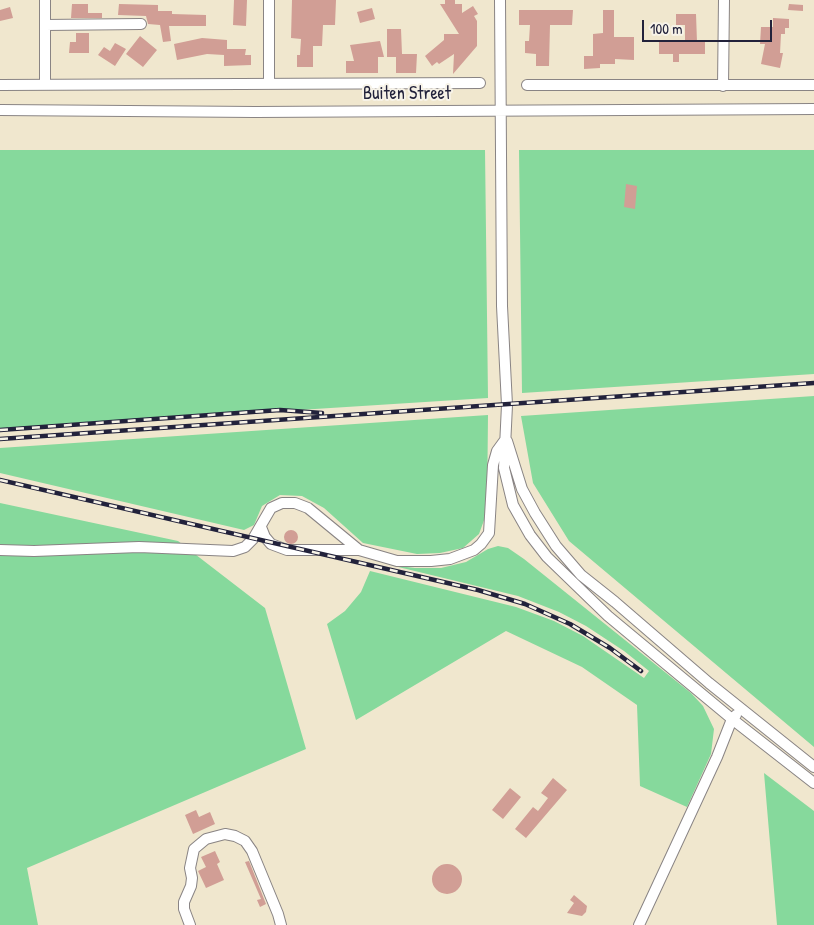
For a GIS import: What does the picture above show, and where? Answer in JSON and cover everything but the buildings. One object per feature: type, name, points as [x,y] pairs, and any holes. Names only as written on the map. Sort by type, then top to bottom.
[{"type":"street","points":[[45,0],[46,85]]},
{"type":"street","points":[[269,83],[270,0]]},
{"type":"street","points":[[500,0],[502,306],[507,405],[504,468],[513,505],[530,535],[547,556],[608,616],[732,719],[814,783]]},
{"type":"street","points":[[723,86],[724,0]]},
{"type":"street","points":[[45,24],[141,24]]},
{"type":"street","name":"Buiten Street","points":[[0,85],[480,83]]},
{"type":"street","points":[[526,85],[814,85]]},
{"type":"street","name":"Buiten Street","points":[[0,110],[255,112],[814,109]]},
{"type":"street","points":[[261,527],[269,542],[287,550],[359,550],[397,561],[450,559],[474,550],[489,533],[493,465],[497,451],[506,438]]},
{"type":"street","points":[[506,438],[522,489],[547,533],[572,566],[709,683],[814,767]]},
{"type":"street","points":[[0,550],[34,551],[139,547],[233,551],[245,546],[253,539],[271,508],[282,503],[295,503],[308,508],[359,550]]},
{"type":"street","points":[[639,925],[717,757],[732,719],[741,708]]},
{"type":"street","points":[[190,925],[184,909],[184,902],[191,886],[190,868],[194,849],[206,839],[225,834],[245,841],[252,851],[281,925]]},
{"type":"green space","points":[[0,150],[485,150],[488,398],[0,429]]},
{"type":"green space","points":[[519,150],[814,150],[814,374],[522,393]]},
{"type":"green space","points":[[814,396],[814,747],[569,541],[533,483],[521,416]]},
{"type":"green space","points":[[488,415],[487,512],[479,534],[463,548],[440,553],[417,554],[363,543],[324,508],[302,496],[280,495],[262,506],[254,525],[244,530],[0,473],[0,448]]},
{"type":"green space","points":[[0,503],[178,541],[265,608],[306,749],[27,868],[38,925],[0,925]]},
{"type":"green space","points":[[498,546],[508,548],[524,559],[691,693],[703,706],[714,729],[711,754],[687,807],[640,786],[637,705],[582,667],[506,631],[356,720],[327,624],[345,611],[361,592],[370,571],[516,607],[554,621],[583,636],[644,678],[649,671],[624,651],[586,626],[559,612],[518,596],[390,565],[415,568],[441,568],[466,562],[488,549]]},
{"type":"green space","points":[[764,773],[814,811],[814,925],[777,925]]},
{"type":"railway","points":[[0,439],[814,383]]},
{"type":"railway","points":[[0,430],[280,410],[322,413]]},
{"type":"railway","points":[[0,480],[478,590],[525,604],[570,624],[610,648],[641,671]]}]
